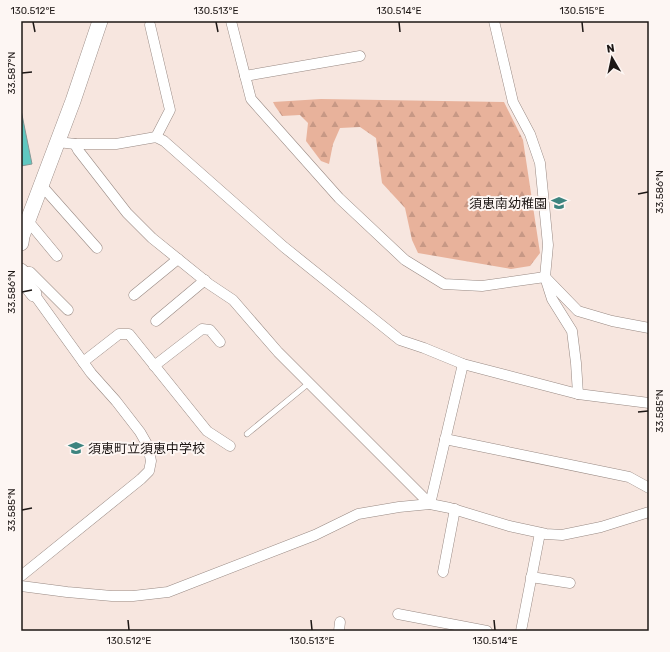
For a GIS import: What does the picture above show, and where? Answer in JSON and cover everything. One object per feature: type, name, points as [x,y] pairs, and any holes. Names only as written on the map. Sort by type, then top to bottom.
[{"type":"street","points":[[21,243],[74,101],[100,21]]},
{"type":"street","points":[[231,21],[251,99],[339,198],[405,260],[444,284],[482,286],[545,277]]},
{"type":"street","points":[[494,21],[513,102],[530,134],[540,163],[548,245],[545,277],[552,299],[572,331],[578,394]]},
{"type":"street","points":[[150,25],[170,110],[156,137]]},
{"type":"street","points":[[245,76],[360,56]]},
{"type":"street","points":[[58,142],[75,144],[116,144],[156,137],[164,141],[284,246],[400,340],[463,364],[578,394],[649,403]]},
{"type":"street","points":[[75,144],[78,150],[127,213],[152,238],[233,300],[278,352],[430,504]]},
{"type":"street","points":[[42,186],[97,248]]},
{"type":"street","points":[[28,221],[57,256]]},
{"type":"street","points":[[134,295],[178,259]]},
{"type":"street","points":[[21,576],[141,479],[149,471],[151,461],[148,446],[140,432],[83,362],[26,284],[21,272],[30,272],[68,310]]},
{"type":"street","points":[[545,277],[578,311],[612,321],[649,328]]},
{"type":"street","points":[[156,321],[205,280]]},
{"type":"street","points":[[154,366],[202,329],[210,330],[220,342]]},
{"type":"street","points":[[83,362],[119,334],[129,334],[208,431],[230,446]]},
{"type":"street","points":[[430,504],[463,364]]},
{"type":"street","points":[[445,439],[629,477],[649,488]]},
{"type":"street","points":[[21,586],[112,596],[133,596],[168,592],[303,539],[358,514],[399,507],[430,504],[455,509],[509,526],[540,533],[562,535],[601,527],[649,512]]},
{"type":"street","points":[[444,572],[455,509]]},
{"type":"street","points":[[521,631],[540,533]]},
{"type":"street","points":[[531,576],[570,583]]},
{"type":"street","points":[[398,614],[487,631]]},
{"type":"lane","points":[[246,434],[309,383]]},
{"type":"green space","points":[[321,99],[504,102],[523,140],[540,253],[530,266],[511,269],[418,253],[412,240],[405,208],[382,183],[376,138],[360,127],[340,128],[333,144],[329,164],[321,161],[306,141],[308,123],[300,115],[282,116],[273,102]]},
{"type":"building","points":[[21,110],[32,164],[21,166]]},
{"type":"place","name":"須恵南幼稚園","points":[[559,203]]},
{"type":"place","name":"須恵町立須恵中学校","points":[[76,448]]}]
